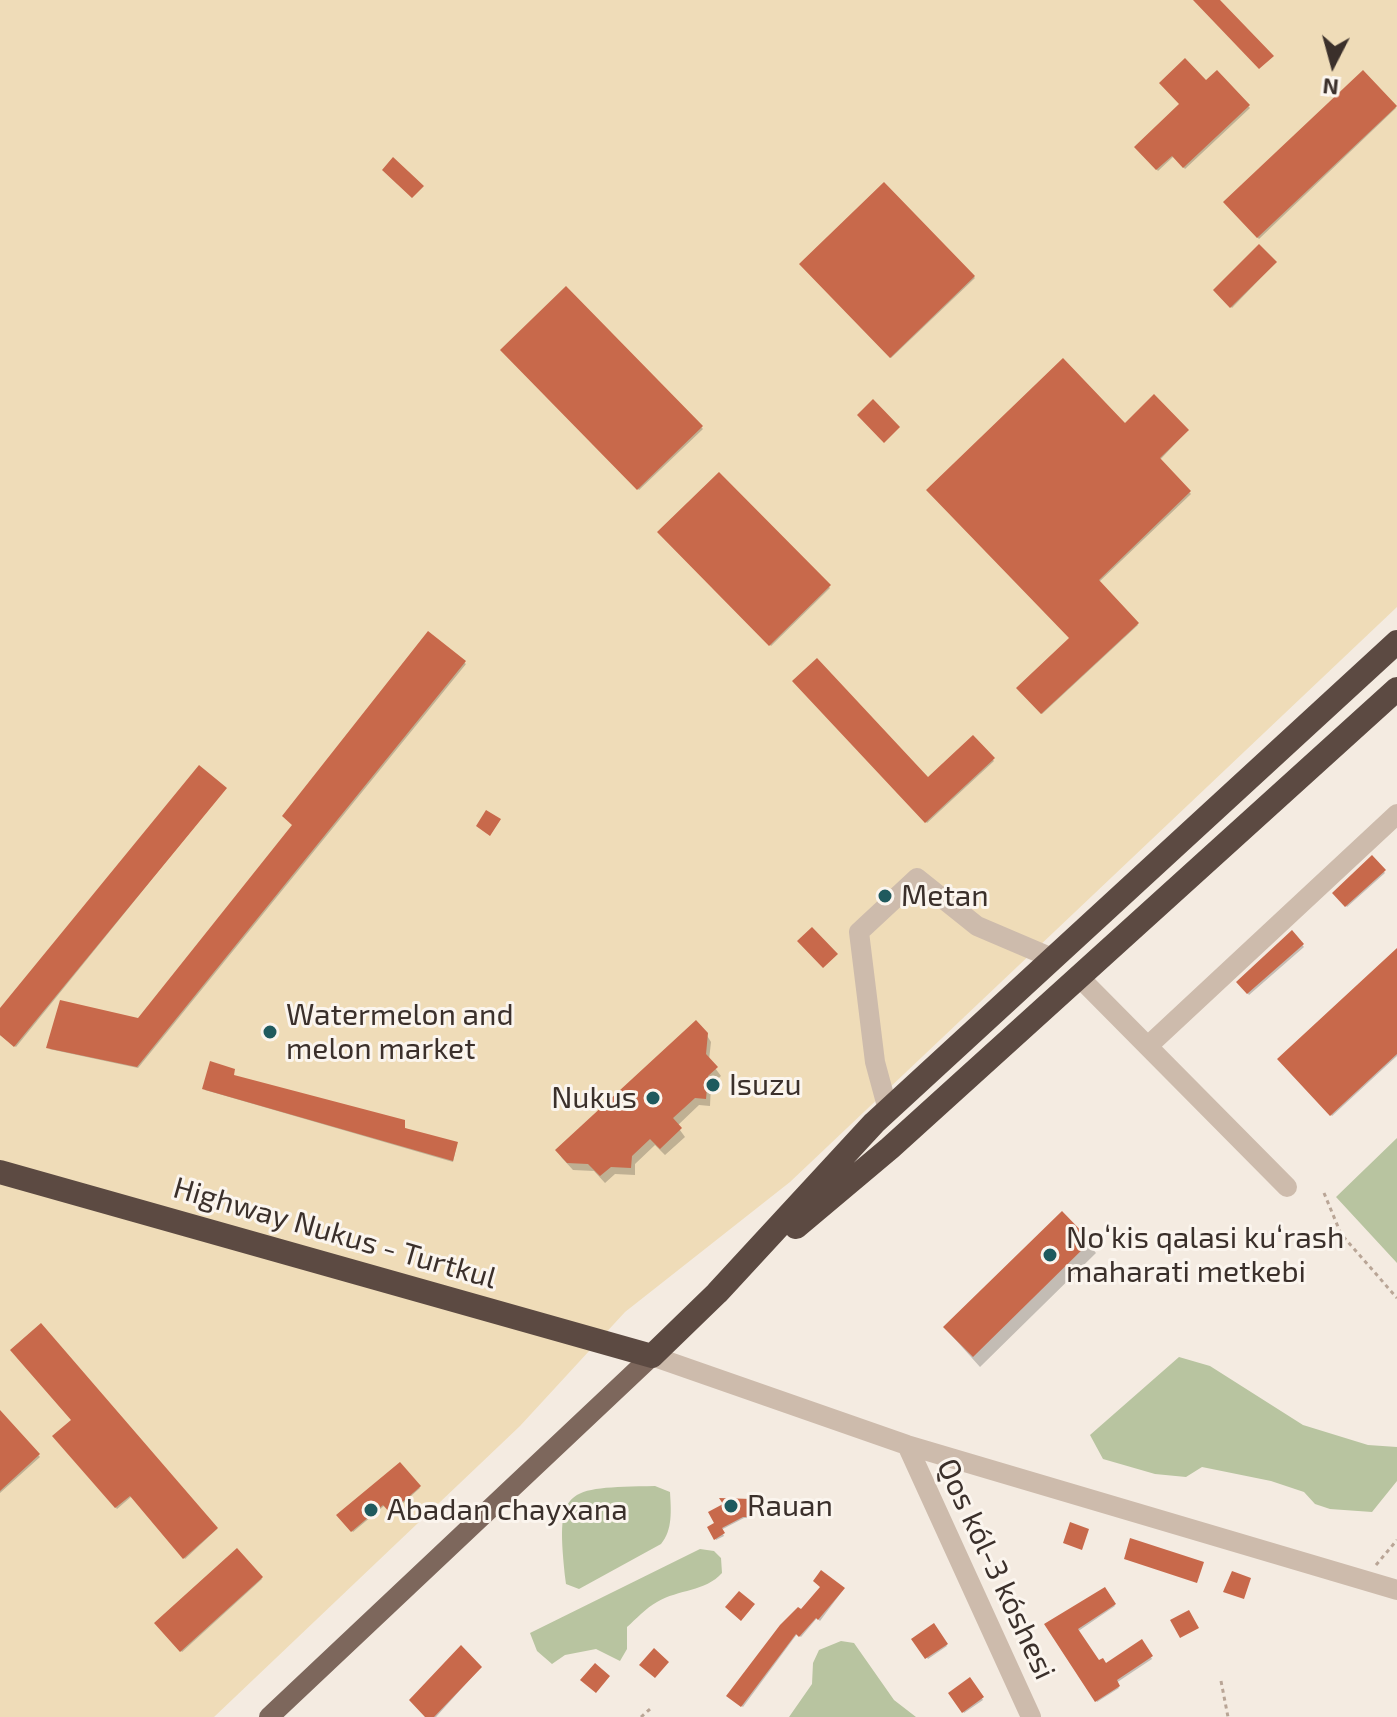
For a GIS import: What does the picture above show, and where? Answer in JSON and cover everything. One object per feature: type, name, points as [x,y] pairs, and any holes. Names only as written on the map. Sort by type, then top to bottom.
[{"type":"highway","points":[[1358,679],[1397,628]]},
{"type":"highway","points":[[652,1356],[717,1293],[888,1110],[1397,642]]},
{"type":"highway","points":[[717,1293],[890,1148],[1397,689]]},
{"type":"highway","name":"Highway Nukus - Turtkul","points":[[0,1172],[652,1356]]},
{"type":"main road","points":[[269,1717],[652,1356]]},
{"type":"street","points":[[1148,1046],[1397,814]]},
{"type":"street","points":[[888,1110],[875,1062],[859,932],[917,878],[977,926],[1052,958]]},
{"type":"street","points":[[1079,977],[1287,1187]]},
{"type":"street","points":[[652,1356],[907,1445],[1397,1590]]},
{"type":"street","name":"Qos kól-3 kóshesi","points":[[907,1445],[1031,1717]]},
{"type":"path","points":[[1324,1193],[1341,1234],[1397,1298]]},
{"type":"path","points":[[1363,1580],[1397,1540]]},
{"type":"path","points":[[1221,1681],[1228,1717]]},
{"type":"path","points":[[641,1717],[650,1709]]},
{"type":"green space","points":[[1397,1138],[1397,1263],[1336,1197]]},
{"type":"green space","points":[[1179,1357],[1210,1366],[1303,1425],[1368,1445],[1397,1447],[1397,1481],[1372,1512],[1330,1509],[1315,1504],[1304,1492],[1271,1481],[1202,1467],[1186,1477],[1155,1474],[1103,1459],[1090,1435]]},
{"type":"green space","points":[[655,1486],[670,1492],[669,1526],[661,1544],[579,1589],[566,1584],[562,1528],[565,1510],[572,1499],[601,1488]]},
{"type":"green space","points":[[700,1549],[714,1551],[721,1558],[722,1573],[708,1584],[665,1598],[645,1610],[627,1627],[627,1649],[620,1661],[596,1649],[565,1655],[552,1664],[537,1651],[530,1633]]},
{"type":"green space","points":[[841,1641],[854,1643],[894,1700],[916,1717],[789,1717],[812,1684],[813,1663],[819,1650]]},
{"type":"sand","points":[[0,0],[1397,0],[1397,607],[790,1182],[625,1312],[520,1426],[214,1717],[0,1717]]},
{"type":"building","points":[[1193,0],[1220,0],[1274,56],[1259,69]]},
{"type":"building","points":[[1185,58],[1206,80],[1217,70],[1250,105],[1183,168],[1172,156],[1156,170],[1134,147],[1179,104],[1159,83]]},
{"type":"building","points":[[1363,70],[1397,106],[1257,238],[1223,202]]},
{"type":"building","points":[[393,157],[424,186],[412,198],[382,170]]},
{"type":"building","points":[[884,182],[975,276],[890,358],[799,264]]},
{"type":"building","points":[[1259,244],[1277,262],[1230,308],[1213,290]]},
{"type":"building","points":[[566,286],[703,426],[637,490],[500,350]]},
{"type":"building","points":[[1063,358],[1125,423],[1154,394],[1189,430],[1160,458],[1191,491],[1099,580],[1139,623],[1041,714],[1016,688],[1069,638],[926,490]]},
{"type":"building","points":[[873,399],[900,427],[884,443],[857,415]]},
{"type":"building","points":[[719,472],[831,585],[769,646],[657,532]]},
{"type":"building","points":[[428,631],[466,661],[137,1067],[46,1048],[60,1000],[138,1018],[292,825],[282,816]]},
{"type":"building","points":[[817,658],[928,777],[973,735],[995,758],[925,823],[792,681]]},
{"type":"building","points":[[199,765],[227,788],[14,1047],[0,1035],[0,1008]]},
{"type":"building","points":[[486,810],[501,819],[490,836],[476,826]]},
{"type":"building","points":[[1372,855],[1386,870],[1345,907],[1332,893]]},
{"type":"building","points":[[812,927],[838,954],[823,968],[797,941]]},
{"type":"building","points":[[1292,930],[1304,944],[1247,994],[1236,982]]},
{"type":"building","points":[[1397,948],[1397,1054],[1330,1116],[1277,1059]]},
{"type":"building","name":"Nukus","points":[[696,1020],[708,1033],[706,1054],[718,1067],[708,1076],[706,1099],[695,1098],[673,1118],[682,1128],[660,1149],[650,1139],[632,1156],[631,1168],[611,1167],[600,1176],[588,1164],[567,1163],[555,1150]]},
{"type":"building","points":[[210,1061],[235,1069],[234,1075],[405,1120],[405,1128],[458,1142],[453,1161],[202,1089]]},
{"type":"building","points":[[1062,1211],[1091,1241],[973,1357],[943,1327]]},
{"type":"building","points":[[41,1323],[218,1528],[183,1559],[130,1496],[115,1508],[52,1436],[71,1420],[10,1350]]},
{"type":"building","points":[[0,1410],[40,1454],[0,1491]]},
{"type":"building","points":[[400,1462],[421,1486],[390,1513],[383,1505],[351,1532],[336,1515]]},
{"type":"building","points":[[719,1498],[752,1499],[751,1517],[743,1517],[722,1528],[725,1533],[714,1540],[707,1527],[714,1523],[708,1512],[723,1504]]},
{"type":"building","points":[[1070,1522],[1089,1529],[1082,1550],[1063,1543]]},
{"type":"building","points":[[1130,1538],[1204,1562],[1197,1583],[1124,1559]]},
{"type":"building","points":[[237,1548],[263,1577],[180,1652],[154,1623]]},
{"type":"building","points":[[821,1570],[845,1588],[818,1620],[816,1618],[799,1637],[796,1634],[741,1707],[726,1696],[780,1625],[798,1607],[801,1609],[820,1587],[813,1581]]},
{"type":"building","points":[[1232,1571],[1251,1578],[1244,1599],[1223,1592]]},
{"type":"building","points":[[1105,1587],[1116,1604],[1078,1629],[1099,1660],[1103,1658],[1106,1663],[1142,1639],[1153,1656],[1117,1680],[1120,1686],[1095,1702],[1044,1624]]},
{"type":"building","points":[[739,1591],[755,1604],[741,1621],[725,1607]]},
{"type":"building","points":[[1189,1610],[1199,1628],[1180,1638],[1170,1620]]},
{"type":"building","points":[[934,1623],[948,1644],[925,1659],[911,1639]]},
{"type":"building","points":[[461,1645],[482,1667],[434,1717],[425,1717],[409,1700]]},
{"type":"building","points":[[654,1648],[669,1662],[655,1678],[639,1665]]},
{"type":"building","points":[[595,1663],[610,1676],[596,1693],[580,1680]]},
{"type":"building","points":[[970,1677],[984,1697],[962,1713],[948,1693]]},
{"type":"place","name":"Metan","points":[[885,896]]},
{"type":"place","name":"Watermelon and melon market","points":[[270,1032]]},
{"type":"place","name":"Isuzu","points":[[713,1085]]},
{"type":"place","name":"Nukus","points":[[653,1098]]},
{"type":"place","name":"Noʻkis qalasi kuʻrash maharati metkebi","points":[[1050,1255]]},
{"type":"place","name":"Rauan","points":[[731,1506]]},
{"type":"place","name":"Abadan chayxana","points":[[371,1510]]}]
